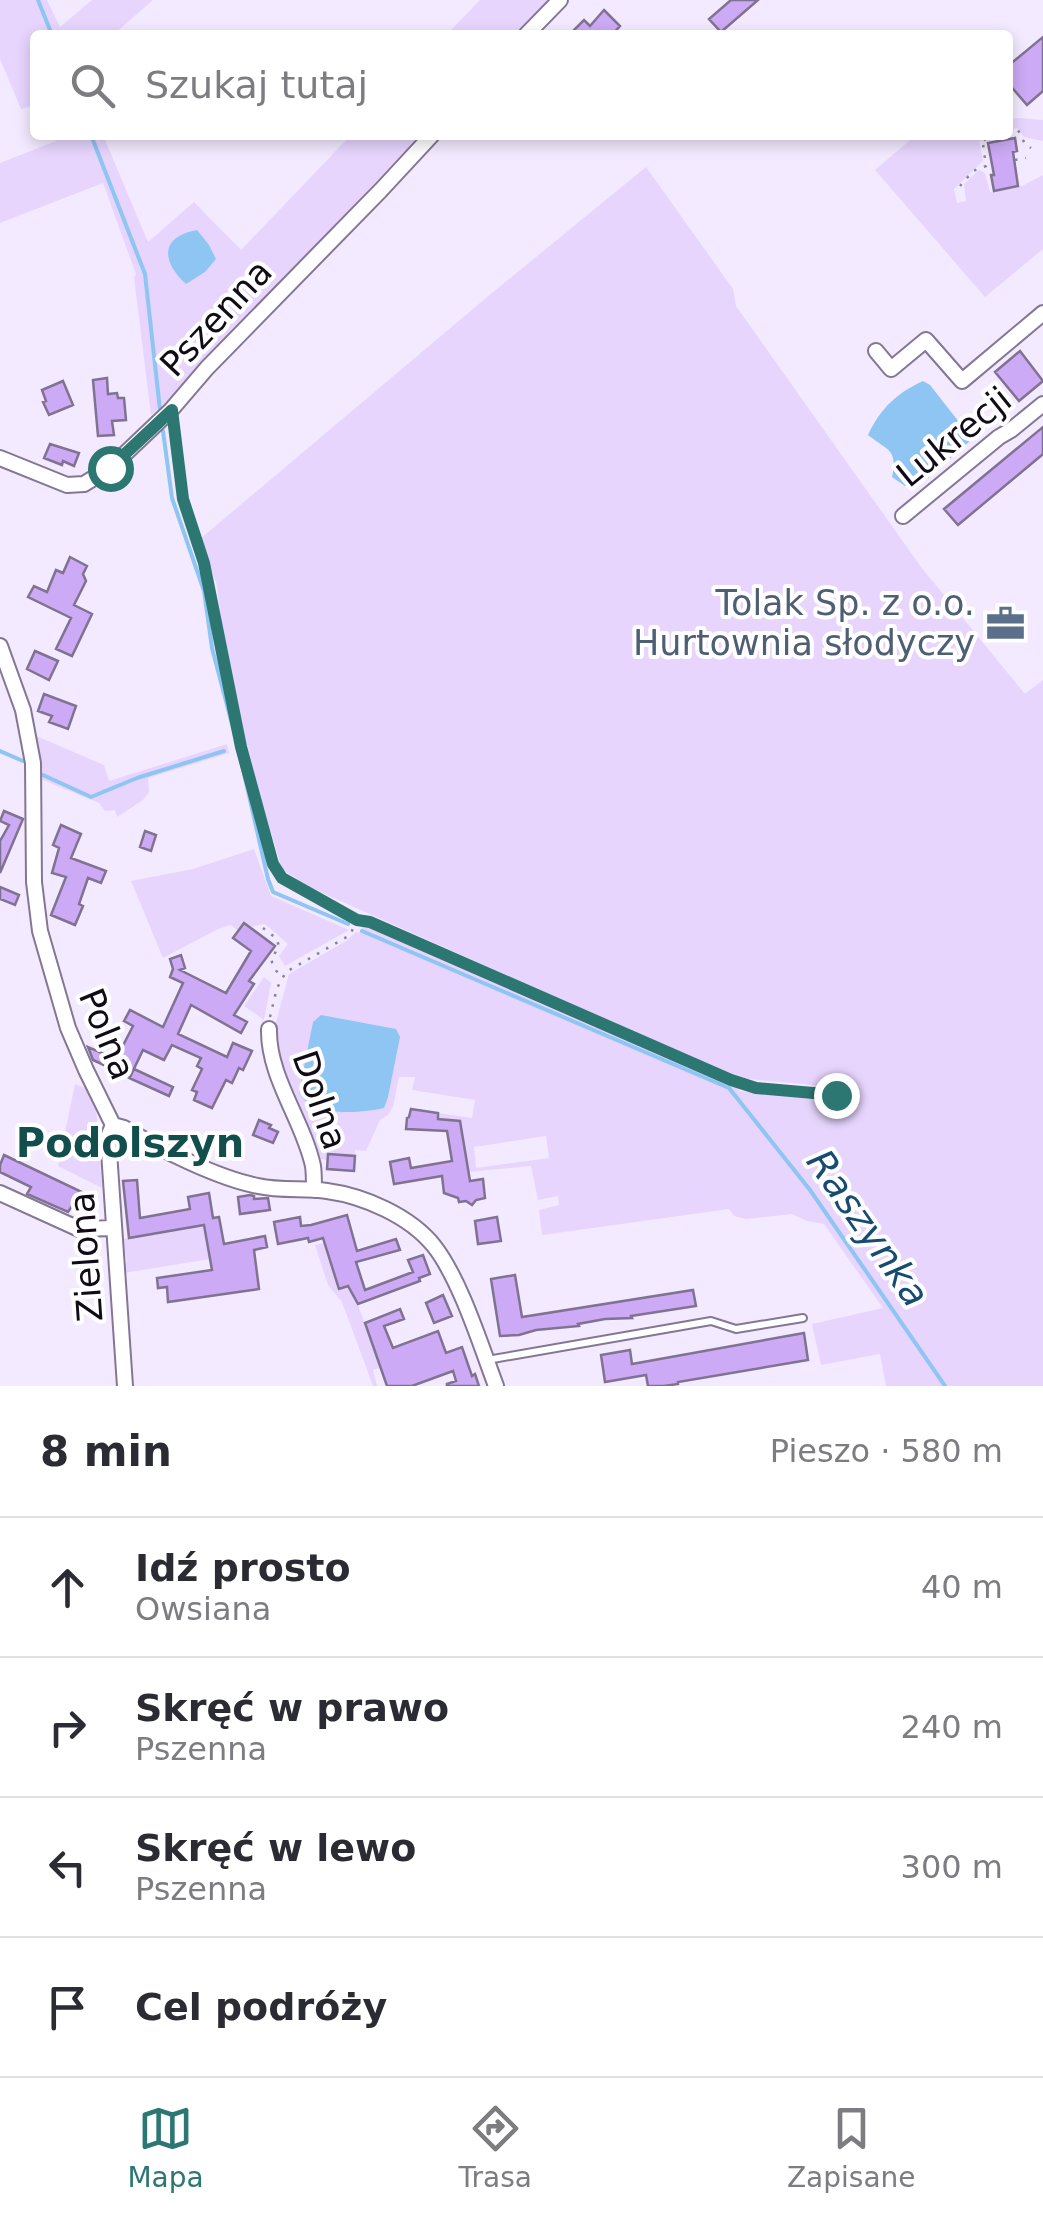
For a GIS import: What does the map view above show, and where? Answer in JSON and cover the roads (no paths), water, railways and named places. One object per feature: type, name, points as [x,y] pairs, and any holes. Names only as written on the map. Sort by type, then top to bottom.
[{"type":"street","points":[[531,30],[560,0]]},
{"type":"street","name":"Pszenna","points":[[0,458],[67,485],[84,484],[110,468],[172,410],[207,368],[427,140]]},
{"type":"street","points":[[876,351],[891,370],[926,340],[962,381],[1043,314]]},
{"type":"street","name":"Lukrecji","points":[[903,516],[1043,404]]},
{"type":"street","name":"Polna","points":[[0,646],[23,710],[33,763],[34,882],[40,931],[68,1028],[113,1125],[202,1167],[258,1186],[329,1191],[363,1200],[395,1215],[438,1250],[496,1386]]},
{"type":"street","name":"Dolna","points":[[269,1028],[274,1063],[313,1166],[314,1190]]},
{"type":"street","name":"Zielona","points":[[113,1125],[108,1137],[125,1386]]},
{"type":"street","points":[[0,1193],[78,1230],[114,1228]]},
{"type":"lane","points":[[487,1360],[712,1321],[736,1329],[803,1318]]},
{"type":"water","points":[[197,230],[216,259],[186,284],[172,267],[168,251],[176,238]]},
{"type":"water","points":[[923,381],[970,436],[970,441],[926,480],[905,486],[892,477],[894,461],[890,452],[868,435],[890,403]]},
{"type":"water","points":[[321,1015],[396,1029],[400,1037],[384,1108],[324,1110],[313,1106],[299,1092],[313,1022]]},
{"type":"waterway","name":"Raszynka","points":[[38,0],[50,30]]},
{"type":"waterway","name":"Raszynka","points":[[93,140],[145,274],[160,410]]},
{"type":"waterway","name":"Raszynka","points":[[163,431],[172,498],[204,591],[212,648],[268,879],[273,892],[348,924]]},
{"type":"waterway","points":[[0,751],[23,761]]},
{"type":"waterway","points":[[43,775],[91,797],[224,751]]},
{"type":"waterway","name":"Raszynka","points":[[362,931],[729,1088],[810,1190],[945,1386]]},
{"type":"place","name":"Tolak Sp. z o.o. Hurtownia słodyczy","points":[[1005,623]]},
{"type":"district","name":"Podolszyn","points":[[130,1143]]}]
